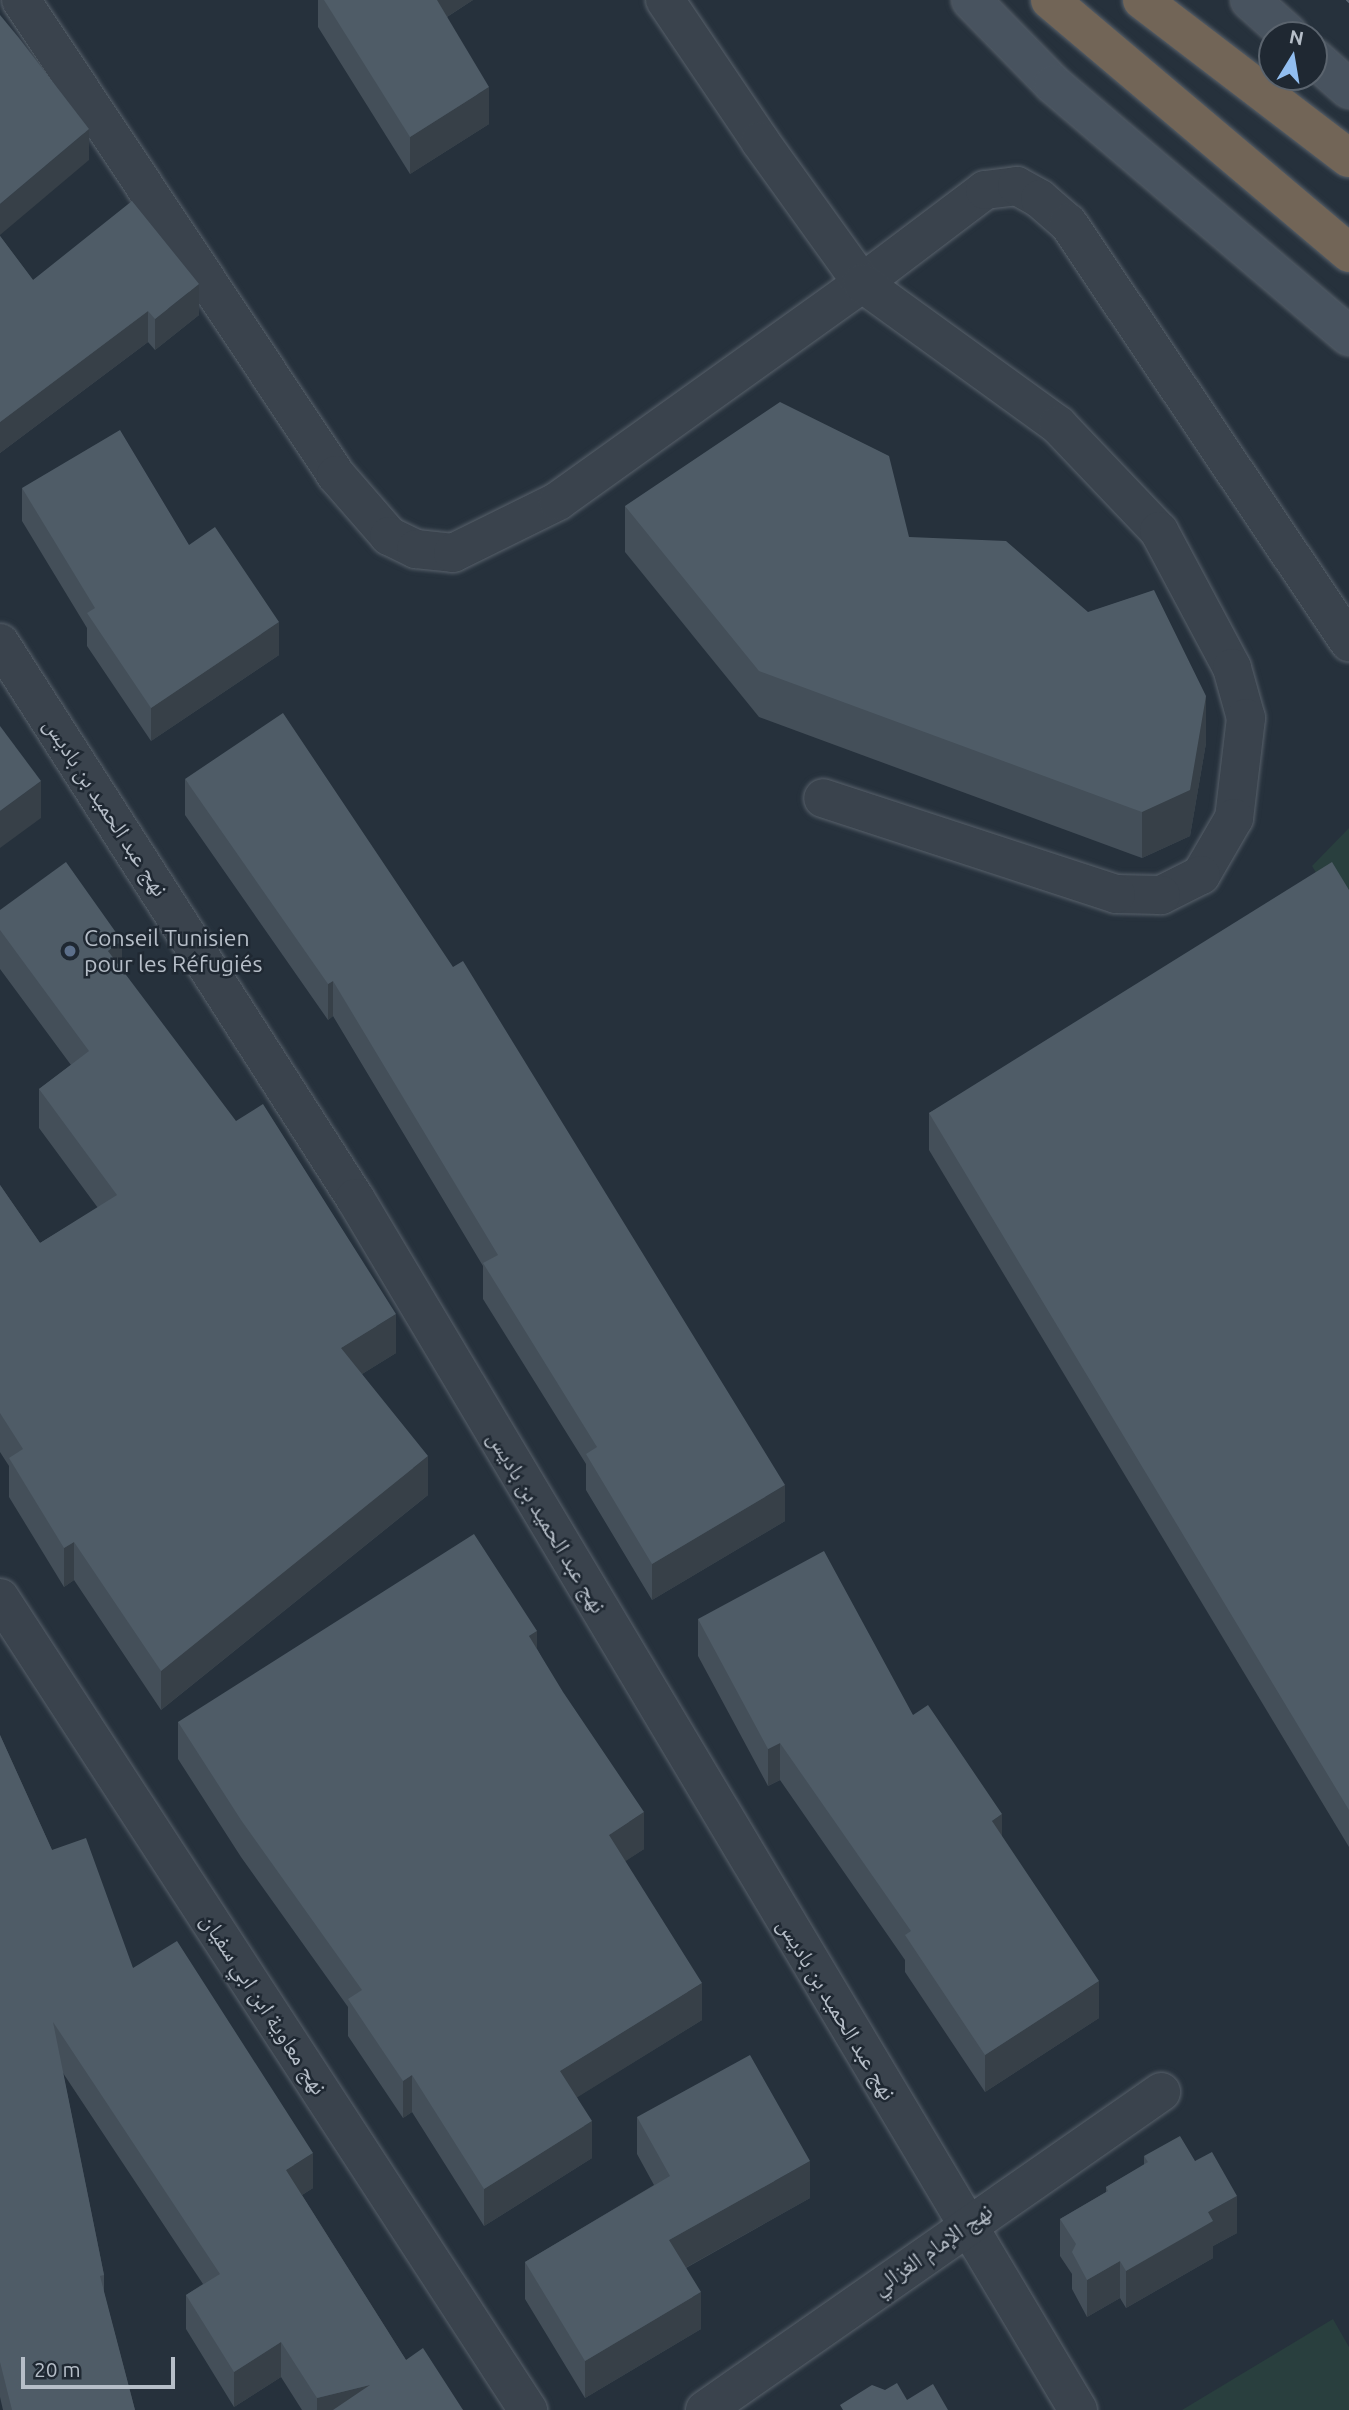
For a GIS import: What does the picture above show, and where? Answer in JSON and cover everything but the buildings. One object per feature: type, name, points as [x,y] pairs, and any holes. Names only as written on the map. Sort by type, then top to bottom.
[{"type":"highway","points":[[1050,0],[1349,253]]},
{"type":"highway","points":[[1142,0],[1349,158]]},
{"type":"street","points":[[21,0],[336,475],[389,536],[416,549],[453,553],[558,501],[862,283],[985,190],[1017,186],[1040,198],[1068,223],[1349,642]]},
{"type":"street","points":[[664,0],[760,142],[862,283],[1058,425],[1159,531],[1232,668],[1246,718],[1234,818],[1201,875],[1161,895],[1116,894],[823,798]]},
{"type":"street","points":[[971,0],[1053,85],[1349,336]]},
{"type":"street","points":[[1250,0],[1273,21]]},
{"type":"street","points":[[1328,70],[1349,89]]},
{"type":"street","name":"نهج عبد الحميد بن باديس","points":[[0,643],[355,1198],[1078,2410]]},
{"type":"street","name":"نهج معاوية ابن ابي سفيان","points":[[0,1598],[528,2410]]},
{"type":"street","name":"نهج الإمام الغزالي","points":[[705,2410],[967,2224],[1161,2092]]},
{"type":"green space","points":[[1349,828],[1349,927],[1312,866]]},
{"type":"green space","points":[[1333,2319],[1349,2347],[1349,2410],[1182,2410]]},
{"type":"place","name":"Conseil Tunisien pour les Réfugiés","points":[[70,951]]}]
